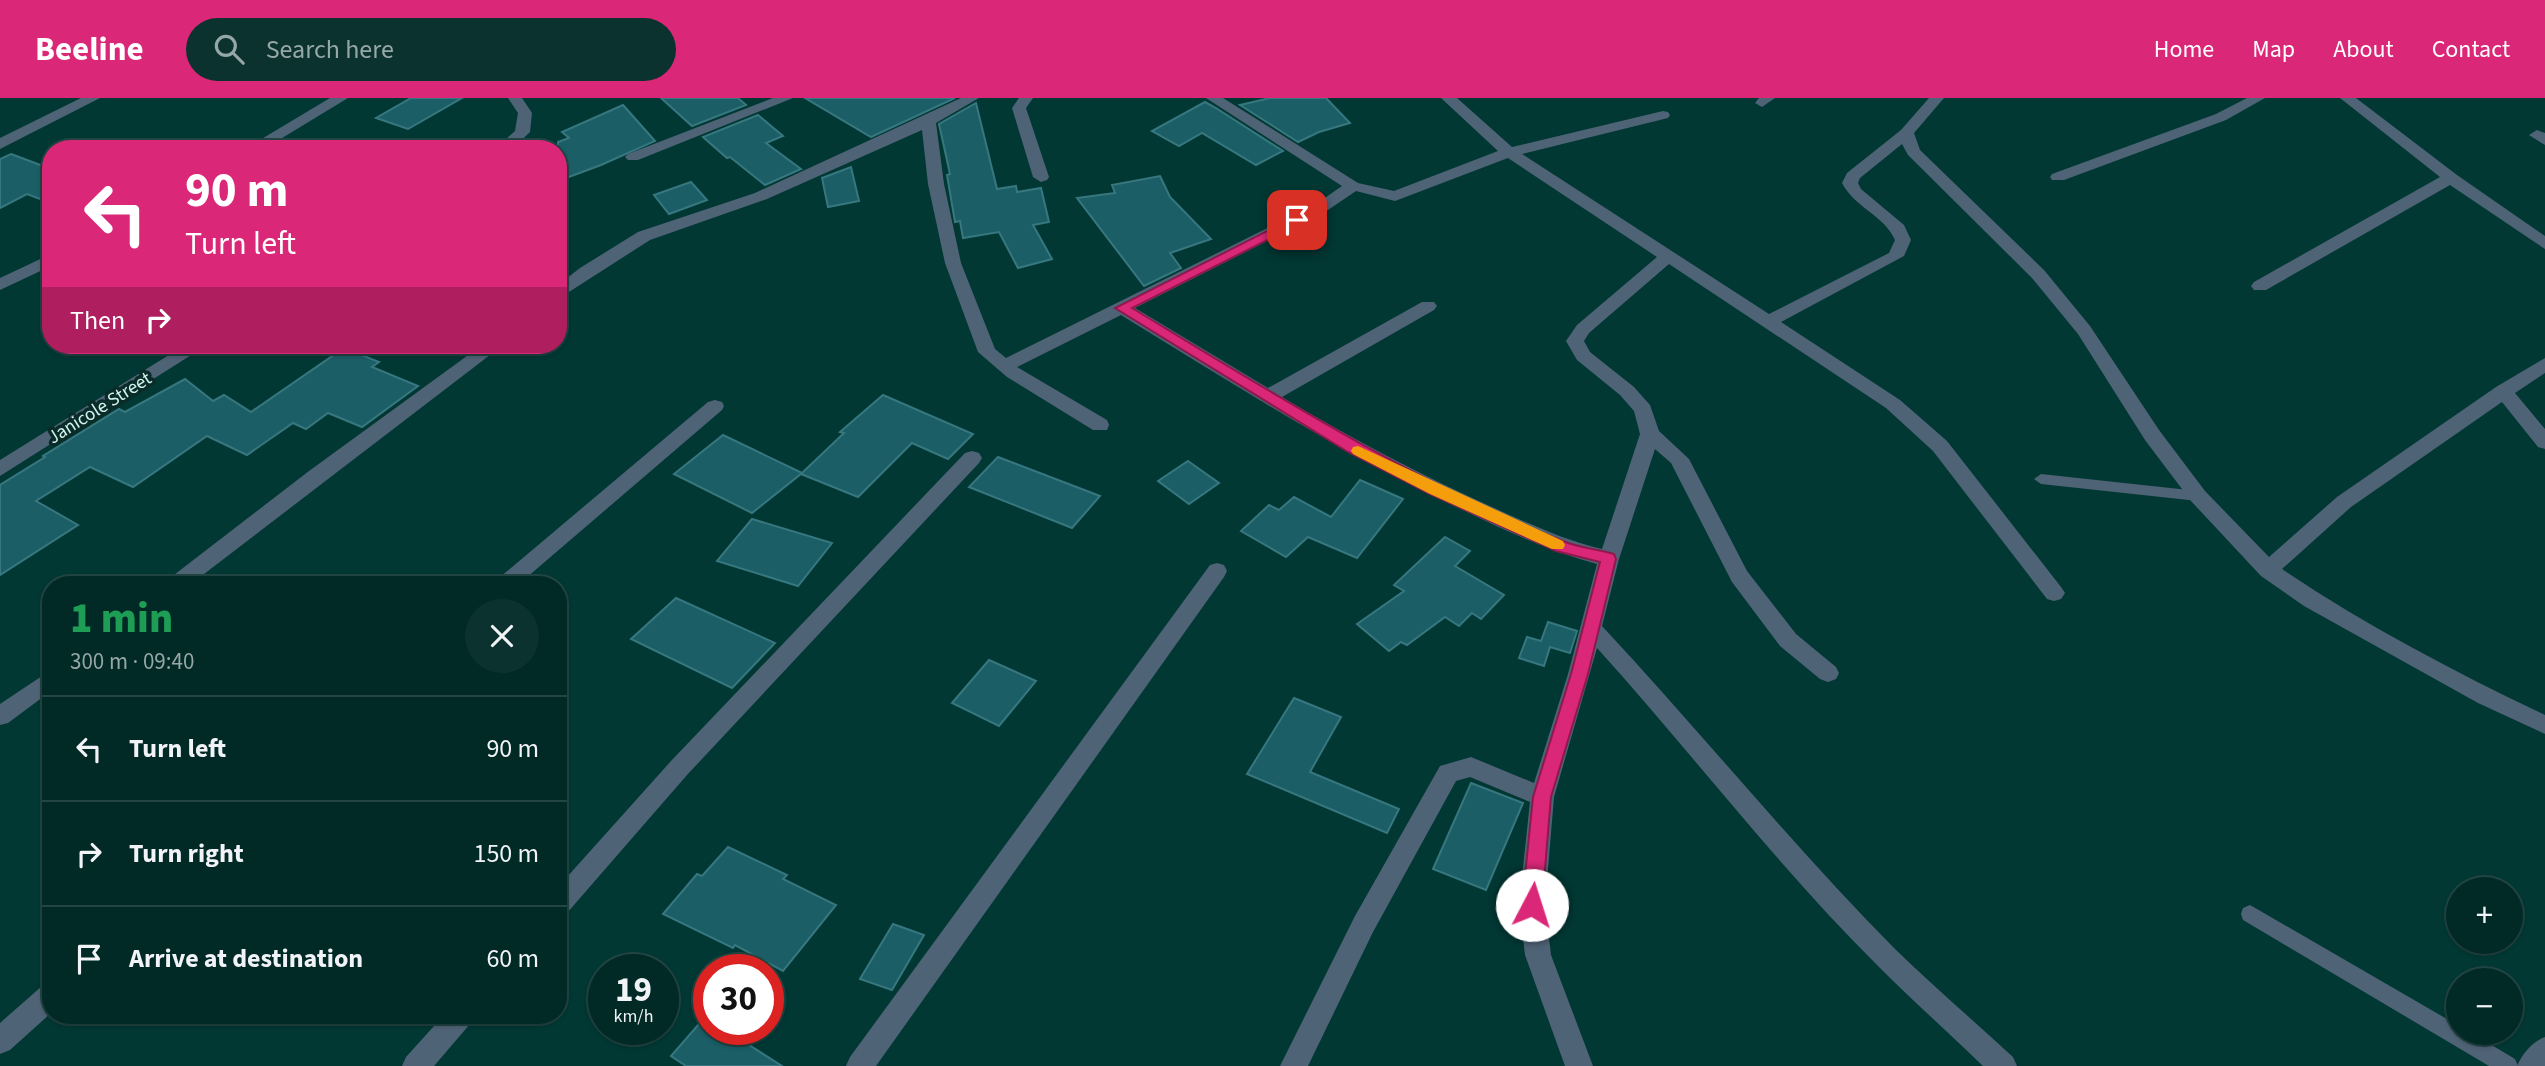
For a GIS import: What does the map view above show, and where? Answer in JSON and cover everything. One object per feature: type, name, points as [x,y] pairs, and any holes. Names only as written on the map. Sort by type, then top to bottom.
[{"type":"street","points":[[0,144],[93,98]]},
{"type":"street","points":[[269,140],[341,98]]},
{"type":"street","points":[[513,140],[522,132],[525,113],[515,98]]},
{"type":"street","points":[[633,157],[760,102],[786,98]]},
{"type":"street","points":[[567,287],[644,236],[761,196],[928,121],[972,98]]},
{"type":"street","points":[[1026,98],[1019,108],[1041,177]]},
{"type":"street","points":[[1213,98],[1353,186],[1387,195],[1404,194],[1509,152],[1662,115]]},
{"type":"street","points":[[1448,98],[1509,152],[1893,404],[1940,446],[2054,593]]},
{"type":"street","points":[[1768,322],[1896,256],[1903,240],[1898,228],[1854,191],[1850,183],[1853,176],[1906,133],[1937,98]]},
{"type":"street","points":[[2058,177],[2221,117],[2258,98]]},
{"type":"street","points":[[2347,98],[2451,178],[2545,244]]},
{"type":"street","points":[[928,121],[936,184],[953,263],[987,352],[1100,425]]},
{"type":"street","points":[[1906,133],[1913,152],[2038,274],[2076,321],[2152,435],[2198,496],[2268,570],[2323,606],[2486,697],[2545,725]]},
{"type":"street","points":[[2260,286],[2451,178]]},
{"type":"street","points":[[1005,366],[1322,207],[1353,186]]},
{"type":"street","points":[[1667,257],[1583,329],[1575,341],[1583,356],[1627,391],[1643,409],[1650,434],[1679,459],[1739,576],[1788,640],[1828,673]]},
{"type":"street","points":[[0,285],[42,264]]},
{"type":"street","points":[[1269,396],[1428,306]]},
{"type":"street","points":[[1122,308],[1353,448],[1436,490],[1562,547],[1609,559]]},
{"type":"street","name":"Janicole Street","points":[[0,469],[184,354]]},
{"type":"street","points":[[187,576],[316,476],[482,354]]},
{"type":"street","points":[[2268,570],[2344,502],[2545,364]]},
{"type":"street","points":[[2502,391],[2545,442]]},
{"type":"street","points":[[515,576],[715,406]]},
{"type":"street","points":[[1579,1066],[1538,955],[1532,905],[1542,797],[1609,559],[1650,434]]},
{"type":"street","points":[[567,895],[679,768],[972,458]]},
{"type":"street","points":[[860,1066],[1217,570]]},
{"type":"street","points":[[1591,628],[1673,717],[1780,843],[1887,958],[2003,1066]]},
{"type":"street","points":[[0,716],[42,686]]},
{"type":"street","points":[[1294,1066],[1364,924],[1448,773],[1471,767],[1542,797]]},
{"type":"street","points":[[0,1041],[42,1003]]},
{"type":"street","points":[[416,1066],[453,1024]]},
{"type":"street","points":[[2530,1066],[2545,1050]]},
{"type":"lane","points":[[2041,479],[2198,496]]},
{"type":"lane","points":[[2250,914],[2508,1066]]},
{"type":"building","points":[[411,98],[462,98],[408,129],[376,118]]},
{"type":"building","points":[[661,98],[738,98],[746,105],[692,126]]},
{"type":"building","points":[[805,98],[955,98],[871,137]]},
{"type":"building","points":[[1270,98],[1326,98],[1350,123],[1319,132],[1298,142],[1240,105]]},
{"type":"building","points":[[1205,102],[1283,151],[1256,165],[1202,133],[1179,146],[1152,131]]},
{"type":"building","points":[[976,103],[997,189],[1016,186],[1017,192],[1041,188],[1049,222],[1033,225],[1052,259],[1018,268],[999,232],[963,238],[960,221],[955,222],[947,175],[950,174],[939,124]]},
{"type":"building","points":[[623,105],[655,141],[567,178],[567,140],[564,140],[569,138],[562,132]]},
{"type":"building","points":[[758,115],[783,136],[766,143],[801,169],[765,185],[703,137]]},
{"type":"building","points":[[11,154],[42,166],[42,200],[27,194],[0,208],[0,159]]},
{"type":"building","points":[[851,167],[859,201],[828,207],[822,178]]},
{"type":"building","points":[[1160,176],[1170,197],[1211,239],[1170,253],[1181,268],[1144,286],[1077,198],[1115,193],[1112,185]]},
{"type":"building","points":[[691,182],[707,200],[669,214],[654,195]]},
{"type":"building","points":[[335,354],[359,354],[379,362],[372,367],[418,386],[362,427],[328,413],[306,429],[293,423],[247,455],[207,436],[133,487],[90,467],[36,501],[78,525],[0,575],[0,485],[45,457],[43,456],[119,409],[125,412],[185,379],[213,401],[224,395],[251,412]]},
{"type":"building","points":[[883,395],[973,434],[948,459],[912,443],[858,497],[801,474],[752,513],[674,474],[723,435],[802,473],[844,433],[840,432]]},
{"type":"building","points":[[998,457],[1100,496],[1072,528],[969,487]]},
{"type":"building","points":[[1188,461],[1219,483],[1189,504],[1158,481]]},
{"type":"building","points":[[1360,480],[1403,499],[1357,558],[1308,537],[1286,557],[1241,531],[1269,505],[1279,510],[1294,497],[1331,517]]},
{"type":"building","points":[[752,519],[832,543],[798,586],[717,561]]},
{"type":"building","points":[[1445,537],[1470,551],[1455,566],[1504,595],[1481,619],[1472,613],[1459,626],[1445,617],[1407,645],[1401,642],[1389,651],[1357,624],[1404,591],[1394,585]]},
{"type":"building","points":[[676,598],[775,643],[732,688],[631,639]]},
{"type":"building","points":[[1548,622],[1577,631],[1570,653],[1550,647],[1544,666],[1519,658],[1527,637],[1541,641]]},
{"type":"building","points":[[989,660],[1036,681],[999,726],[952,703]]},
{"type":"building","points":[[1294,698],[1341,717],[1310,772],[1399,809],[1387,833],[1247,774]]},
{"type":"building","points":[[1471,783],[1523,803],[1486,890],[1433,869]]},
{"type":"building","points":[[728,847],[787,875],[783,879],[836,905],[784,970],[784,954],[752,954],[735,945],[733,948],[663,914],[697,874],[702,876]]},
{"type":"building","points":[[893,924],[924,935],[892,990],[860,979]]},
{"type":"building","points":[[693,1031],[693,1045],[749,1045],[782,1066],[686,1066],[671,1056]]},
{"type":"slow traffic","points":[[1358,451],[1557,545]]},
{"type":"route","points":[[1297,220],[1122,308],[1353,448],[1436,490],[1562,547],[1609,559],[1579,674],[1542,797],[1532,905]]}]
